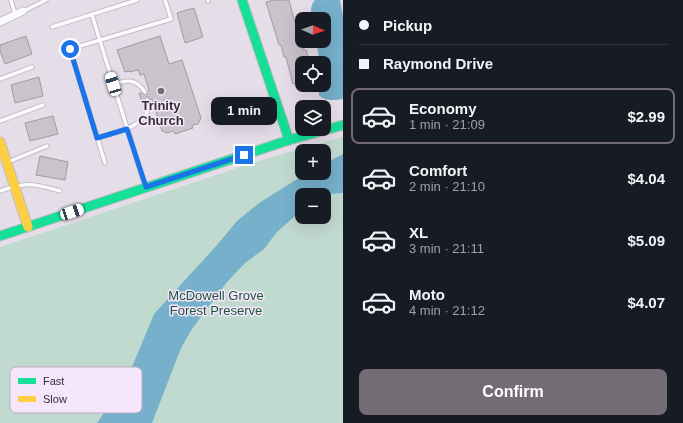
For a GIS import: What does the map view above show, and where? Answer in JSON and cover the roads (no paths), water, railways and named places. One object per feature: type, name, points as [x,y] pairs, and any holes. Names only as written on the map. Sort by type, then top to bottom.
[{"type":"street","points":[[242,0],[289,140]]},
{"type":"street","points":[[0,22],[23,11]]},
{"type":"street","points":[[0,236],[289,140],[343,125]]},
{"type":"street","points":[[0,143],[5,165],[28,227]]},
{"type":"lane","points":[[11,0],[16,15]]},
{"type":"lane","points":[[23,11],[46,0]]},
{"type":"lane","points":[[52,27],[137,0]]},
{"type":"lane","points":[[105,164],[70,49],[171,19],[165,0]]},
{"type":"lane","points":[[92,15],[146,187]]},
{"type":"lane","points":[[0,79],[32,67]]},
{"type":"lane","points":[[113,84],[128,80],[136,82],[145,92]]},
{"type":"lane","points":[[97,138],[127,129],[137,123],[145,116],[149,109],[148,100]]},
{"type":"lane","points":[[0,121],[43,105]]},
{"type":"lane","points":[[5,165],[47,146]]},
{"type":"lane","points":[[0,191],[14,186],[27,184],[40,185],[60,191]]},
{"type":"water","points":[[315,0],[340,0],[343,16],[343,99],[327,100],[319,95],[319,92],[331,92],[331,56],[319,56],[317,48],[331,48],[331,12],[311,12],[313,2]]},
{"type":"water","points":[[343,154],[343,193],[331,194],[331,188],[295,188],[295,216],[277,232],[264,249],[245,263],[227,282],[192,329],[181,348],[152,423],[97,423],[104,413],[142,413],[142,367],[132,367],[154,314],[237,221],[259,203],[296,180],[331,180],[331,160]]},
{"type":"place","name":"Trinity Church","points":[[161,91]]},
{"type":"park label","name":"McDowell Grove Forest Preserve","points":[[216,302]]}]
